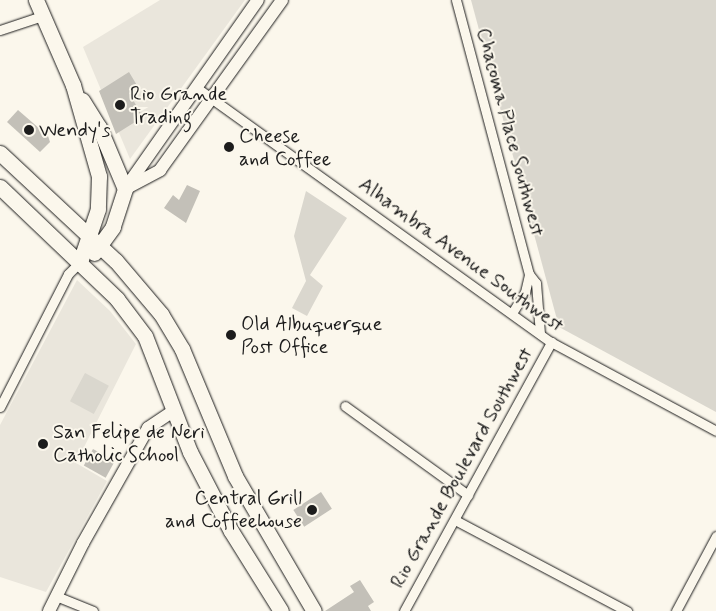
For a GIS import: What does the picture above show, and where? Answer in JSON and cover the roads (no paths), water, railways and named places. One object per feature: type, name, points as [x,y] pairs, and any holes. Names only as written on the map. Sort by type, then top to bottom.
[{"type":"main road","points":[[36,0],[73,86],[100,176],[96,242]]},
{"type":"main road","points":[[73,86],[99,127],[125,189],[113,227],[96,242],[80,262]]},
{"type":"main road","points":[[0,153],[96,242],[151,300],[174,336],[235,476],[314,611]]},
{"type":"main road","points":[[0,187],[80,262],[145,336],[190,452],[231,531],[277,609]]},
{"type":"street","points":[[125,189],[258,0]]},
{"type":"street","points":[[125,189],[160,170],[282,0]]},
{"type":"street","name":"Chacoma Place Southwest","points":[[456,0],[529,274],[536,283],[540,334]]},
{"type":"street","points":[[0,30],[42,16]]},
{"type":"street","name":"Alhambra Avenue Southwest","points":[[196,88],[551,342],[716,431]]},
{"type":"street","points":[[0,407],[68,274],[80,262]]},
{"type":"street","points":[[512,313],[525,292],[529,274]]},
{"type":"street","name":"Rio Grande Boulevard Southwest","points":[[404,611],[551,342]]},
{"type":"street","points":[[345,406],[468,495]]},
{"type":"street","points":[[49,611],[148,428],[175,410]]},
{"type":"street","points":[[455,520],[627,611]]},
{"type":"street","points":[[676,611],[716,536]]},
{"type":"street","points":[[56,596],[93,611]]},
{"type":"place","name":"Rio Grande Trading","points":[[120,105]]},
{"type":"place","name":"Wendy's","points":[[29,130]]},
{"type":"place","name":"Cheese and Coffee","points":[[229,147]]},
{"type":"place","name":"Old Albuquerque Post Office","points":[[231,335]]},
{"type":"place","name":"San Felipe de Neri Catholic School","points":[[43,444]]},
{"type":"place","name":"Central Grill and Coffeehouse","points":[[312,510]]}]
